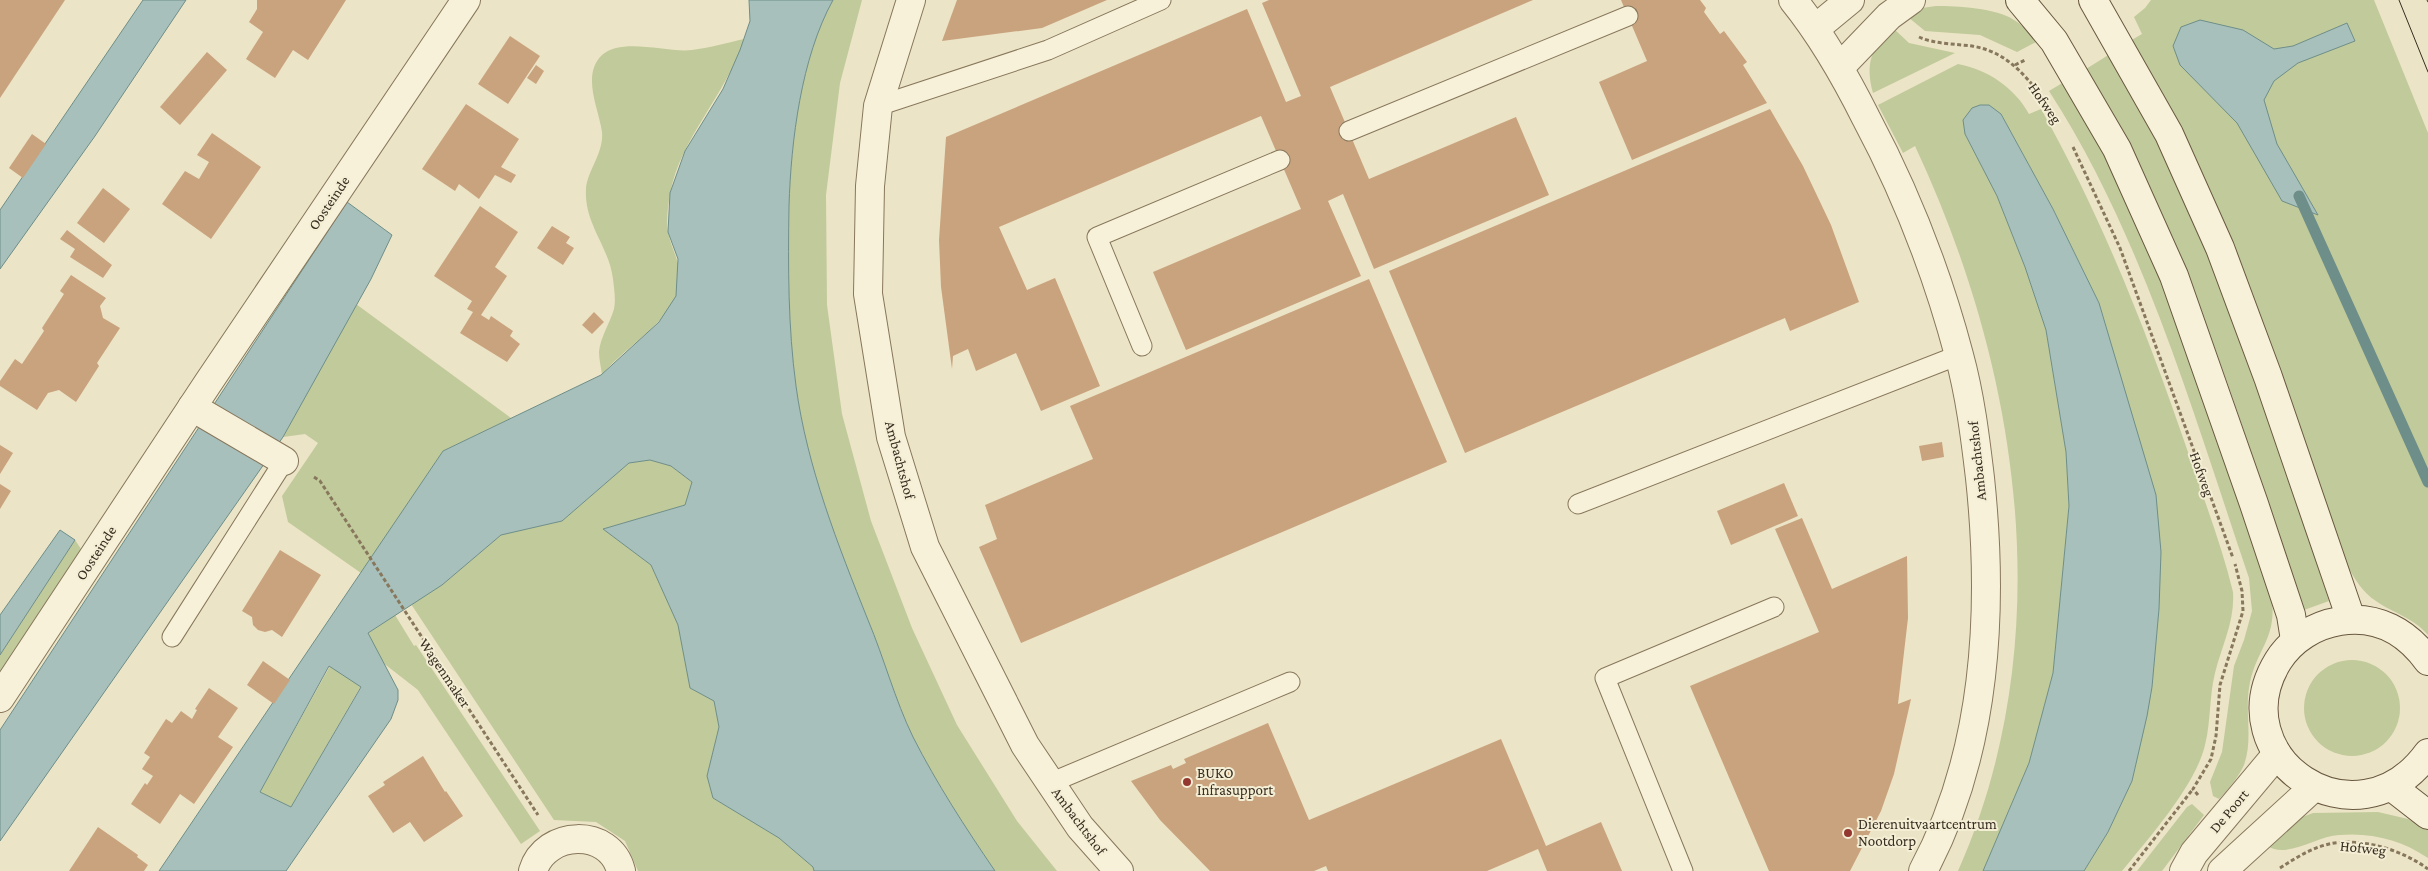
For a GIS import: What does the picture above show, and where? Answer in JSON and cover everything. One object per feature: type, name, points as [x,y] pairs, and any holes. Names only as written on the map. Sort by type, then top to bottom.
[{"type":"street","name":"Oosteinde","points":[[0,698],[197,410],[466,0]]},
{"type":"street","name":"Ambachtshof","points":[[911,0],[878,106],[870,186],[868,294],[892,437],[925,547],[1025,745],[1080,827],[1119,871]]},
{"type":"street","name":"Ambachtshof","points":[[1793,0],[1816,28],[1840,67],[1885,152],[1910,207],[1936,280],[1959,355],[1973,420],[1986,552],[1986,612],[1981,683],[1969,744],[1951,807],[1923,871]]},
{"type":"street","points":[[1816,28],[1850,0]]},
{"type":"street","points":[[1840,67],[1889,16],[1912,0]]},
{"type":"street","points":[[2020,0],[2054,41],[2117,149],[2174,276],[2291,615],[2295,640]]},
{"type":"street","points":[[2093,0],[2169,134],[2220,248],[2271,386],[2351,619]]},
{"type":"street","points":[[197,410],[277,457]]},
{"type":"street","points":[[2428,661],[2404,635],[2369,620],[2351,619],[2330,622],[2295,640],[2283,653],[2267,684],[2265,720],[2270,738],[2278,754],[2300,778],[2314,787],[2333,793],[2353,796],[2373,793],[2392,787],[2419,766],[2428,753]]},
{"type":"street","name":"De Poort","points":[[2184,871],[2194,853],[2221,819],[2278,754]]},
{"type":"street","points":[[2222,871],[2314,787]]},
{"type":"street","points":[[2392,787],[2428,815]]},
{"type":"street","points":[[532,871],[544,852],[556,843],[571,838],[586,839],[600,844],[612,854],[621,871]]},
{"type":"lane","points":[[878,106],[1048,50],[1161,0]]},
{"type":"lane","points":[[1349,131],[1628,16]]},
{"type":"lane","points":[[1142,346],[1097,237],[1280,160]]},
{"type":"lane","points":[[1578,504],[1959,355]]},
{"type":"lane","points":[[172,637],[277,457]]},
{"type":"lane","points":[[1683,871],[1605,678],[1774,608]]},
{"type":"lane","points":[[1050,783],[1290,682]]},
{"type":"path","name":"Hofweg","points":[[1889,16],[1921,38],[1983,48],[2002,56],[2033,84],[2063,129]]},
{"type":"path","name":"Hofweg","points":[[2072,145],[2120,248],[2235,563],[2242,591],[2243,611],[2220,685],[2216,736],[2211,759],[2193,789]]},
{"type":"path","name":"Wagenmaker","points":[[333,503],[556,843]]},
{"type":"path","points":[[2129,871],[2193,789],[2221,819]]},
{"type":"path","name":"Hofweg","points":[[2250,845],[2277,870],[2304,853],[2326,845],[2350,843],[2398,852],[2428,869]]},
{"type":"green space","points":[[833,0],[862,0],[840,83],[826,195],[827,305],[842,414],[871,521],[912,628],[957,725],[1017,821],[1057,871],[995,871],[962,822],[922,754],[901,708],[835,534],[808,446],[796,386],[791,342],[789,274],[790,181],[795,128],[806,74],[822,23]]},
{"type":"green space","points":[[2151,0],[2374,0],[2428,133],[2428,635],[2410,620],[2371,598],[2359,585],[2347,565],[2262,320],[2221,218],[2130,41],[2142,34],[2134,17]]},
{"type":"green space","points":[[1936,6],[1987,10],[2007,16],[2017,22],[2038,41],[2017,52],[1980,35],[1925,31],[1908,17],[1922,8]]},
{"type":"green space","points":[[1893,28],[1909,43],[1955,53],[1873,93],[1870,73],[1872,57],[1879,42]]},
{"type":"green space","points":[[744,39],[727,79],[693,135],[675,174],[669,198],[667,223],[679,268],[680,276],[677,294],[672,305],[654,326],[602,375],[599,355],[600,347],[614,309],[615,298],[611,267],[586,202],[587,182],[602,140],[592,82],[596,63],[602,55],[621,47],[633,46],[692,50]]},
{"type":"green space","points":[[2110,54],[2151,128],[2176,179],[2228,299],[2259,384],[2329,601],[2304,610],[2236,406],[2179,255],[2141,171],[2086,69]]},
{"type":"green space","points":[[1958,64],[1990,75],[1999,81],[2016,96],[2029,114],[2041,109],[2085,193],[2141,322],[2224,558],[2233,592],[2232,613],[2215,673],[2207,736],[2200,761],[2182,794],[2170,811],[2122,871],[2084,871],[2108,832],[2132,781],[2152,687],[2159,609],[2119,373],[2099,303],[2053,209],[2001,114],[1965,134],[1997,196],[2025,267],[2046,330],[2066,452],[2069,506],[2053,673],[2029,763],[1983,871],[1958,871],[1990,782],[2010,691],[2017,599],[2014,506],[2002,413],[1980,321],[1951,232],[1915,146],[1903,153],[1878,105]]},
{"type":"green space","points":[[2064,82],[2090,127],[2145,237],[2188,349],[2271,593],[2272,622],[2252,674],[2249,688],[2247,756],[2239,774],[2219,799],[2213,796],[2210,782],[2222,752],[2234,666],[2252,611],[2249,578],[2164,328],[2139,266],[2112,205],[2082,147],[2049,91]]},
{"type":"green space","points":[[356,304],[511,418],[443,451],[361,573],[288,522],[282,496],[318,443],[305,434],[283,437]]},
{"type":"green space","points":[[650,460],[671,466],[692,482],[685,505],[603,529],[651,565],[678,625],[690,688],[714,701],[719,727],[707,776],[713,798],[779,838],[813,867],[814,871],[638,871],[625,841],[596,822],[554,820],[411,604],[442,585],[501,535],[562,521],[629,463]]},
{"type":"green space","points":[[75,540],[83,552],[0,681],[0,655]]},
{"type":"green space","points":[[395,615],[414,646],[416,645],[540,831],[521,844],[418,690],[382,662],[368,633]]},
{"type":"green space","points":[[2352,660],[2370,664],[2386,674],[2396,690],[2400,708],[2396,726],[2386,742],[2370,752],[2352,756],[2334,752],[2318,742],[2308,726],[2304,708],[2308,690],[2318,674],[2334,664]]},
{"type":"green space","points":[[330,666],[361,686],[291,807],[260,792]]},
{"type":"green space","points":[[2192,804],[2204,815],[2162,871],[2137,871],[2187,807]]},
{"type":"green space","points":[[2378,812],[2408,819],[2428,830],[2428,858],[2397,842],[2374,836],[2351,834],[2330,836],[2292,849],[2274,849],[2266,845],[2297,819],[2313,813]]},
{"type":"water","points":[[143,0],[186,0],[95,136],[0,269],[0,210]]},
{"type":"water","points":[[749,0],[833,0],[822,23],[806,74],[795,128],[790,181],[790,319],[793,364],[801,416],[825,505],[907,723],[922,754],[962,822],[995,871],[814,871],[813,867],[779,838],[713,798],[707,776],[719,727],[714,701],[690,688],[678,625],[651,565],[603,529],[685,505],[692,482],[671,466],[650,460],[629,463],[562,521],[501,535],[442,585],[368,633],[398,690],[398,700],[391,719],[286,871],[159,871],[443,451],[601,375],[659,322],[676,296],[678,259],[668,232],[670,193],[685,151],[723,89],[750,21]],"holes":[[[329,666],[361,687],[291,807],[260,792]]]},
{"type":"water","points":[[2200,20],[2243,30],[2274,49],[2293,46],[2347,23],[2355,41],[2298,63],[2274,81],[2264,100],[2277,144],[2318,215],[2282,201],[2237,123],[2180,65],[2173,46],[2181,27]]},
{"type":"water","points":[[1980,105],[1989,105],[2001,114],[2053,209],[2099,303],[2156,495],[2161,552],[2159,609],[2152,687],[2147,716],[2132,781],[2108,832],[2084,871],[1983,871],[2029,763],[2053,673],[2069,506],[2066,452],[2046,330],[2025,267],[1997,196],[1965,134],[1963,120],[1972,108]]},
{"type":"water","points":[[347,202],[392,235],[371,279],[283,437],[0,841],[0,730]]},
{"type":"water","points":[[60,530],[75,540],[0,655],[0,615]]},
{"type":"building","points":[[0,0],[65,0],[0,98]]},
{"type":"building","points":[[257,0],[346,0],[308,60],[293,50],[275,78],[246,59],[263,32],[249,22],[257,9]]},
{"type":"building","points":[[957,0],[1107,0],[1042,28],[942,41]]},
{"type":"building","points":[[1269,0],[1533,0],[1330,87],[1369,179],[1516,117],[1549,195],[1374,269],[1343,194],[1328,201],[1361,276],[1186,350],[1153,272],[1301,209],[1261,116],[999,227],[1027,290],[1055,278],[1100,386],[1041,411],[1016,353],[976,371],[968,349],[953,356],[952,369],[941,287],[939,240],[946,137],[1247,9],[1286,102],[1301,96],[1262,3]]},
{"type":"building","points":[[1621,0],[1700,0],[1706,8],[1704,12],[1720,34],[1724,31],[1747,62],[1743,65],[1767,103],[1632,160],[1599,82],[1647,61]]},
{"type":"building","points":[[510,36],[540,56],[508,104],[478,84]]},
{"type":"building","points":[[207,52],[227,70],[180,125],[160,107]]},
{"type":"building","points":[[536,65],[544,71],[536,84],[527,78]]},
{"type":"building","points":[[466,104],[519,139],[501,167],[516,175],[511,183],[495,175],[479,199],[459,184],[455,191],[422,169]]},
{"type":"building","points":[[1770,109],[1803,166],[1831,225],[1859,302],[1790,331],[1785,318],[1465,453],[1389,271]]},
{"type":"building","points":[[212,133],[261,167],[211,239],[162,204],[185,171],[199,179],[209,162],[197,155]]},
{"type":"building","points":[[32,134],[46,144],[23,178],[9,168]]},
{"type":"building","points":[[103,188],[130,209],[104,243],[77,223]]},
{"type":"building","points":[[480,206],[518,232],[495,267],[507,276],[481,315],[489,320],[491,316],[513,331],[510,336],[520,344],[507,362],[460,333],[473,312],[467,309],[472,301],[434,276]]},
{"type":"building","points":[[552,226],[570,237],[566,243],[574,248],[563,265],[537,248]]},
{"type":"building","points":[[67,230],[112,265],[103,278],[70,257],[75,249],[60,239]]},
{"type":"building","points":[[71,275],[106,298],[100,306],[103,318],[120,328],[97,363],[99,366],[76,402],[59,390],[48,393],[37,410],[0,386],[0,381],[15,359],[22,364],[44,331],[42,328],[64,294],[60,291]]},
{"type":"building","points":[[1369,279],[1447,462],[1021,643],[979,547],[997,539],[985,505],[1093,459],[1070,406]]},
{"type":"building","points":[[594,312],[604,322],[592,334],[582,325]]},
{"type":"building","points":[[1942,442],[1944,457],[1922,461],[1919,446]]},
{"type":"building","points":[[0,445],[13,453],[0,474]]},
{"type":"building","points":[[1784,483],[1798,516],[1731,545],[1717,511]]},
{"type":"building","points":[[0,484],[11,491],[0,509]]},
{"type":"building","points":[[1802,518],[1832,589],[1907,556],[1908,618],[1898,704],[1911,699],[1894,774],[1881,811],[1850,871],[1769,871],[1690,686],[1819,632],[1775,529]]},
{"type":"building","points":[[280,550],[321,575],[282,637],[272,630],[265,632],[258,630],[253,625],[252,617],[242,611]]},
{"type":"building","points":[[263,661],[290,680],[274,704],[247,685]]},
{"type":"building","points":[[209,688],[238,708],[218,737],[233,747],[194,804],[180,794],[160,824],[131,804],[145,783],[147,785],[153,776],[142,769],[150,757],[144,753],[166,719],[172,723],[181,711],[192,719],[197,710],[195,709]]},
{"type":"building","points":[[1268,723],[1309,820],[1501,739],[1546,846],[1601,822],[1622,871],[1547,871],[1538,849],[1487,871],[1328,871],[1326,866],[1314,871],[1210,871],[1160,820],[1131,781],[1171,765],[1173,769],[1186,763],[1184,759]]},
{"type":"building","points":[[423,756],[445,792],[463,816],[424,842],[410,822],[393,833],[368,796],[385,785],[383,782]]},
{"type":"building","points":[[98,827],[138,855],[137,857],[148,865],[144,871],[69,871]]},
{"type":"waterway","points":[[2299,196],[2428,482]]},
{"type":"tram line","points":[[2399,0],[2428,72]]},
{"type":"place","name":"BUKO Infrasupport","points":[[1187,782]]},
{"type":"place","name":"Dierenuitvaartcentrum Nootdorp","points":[[1848,833]]}]
